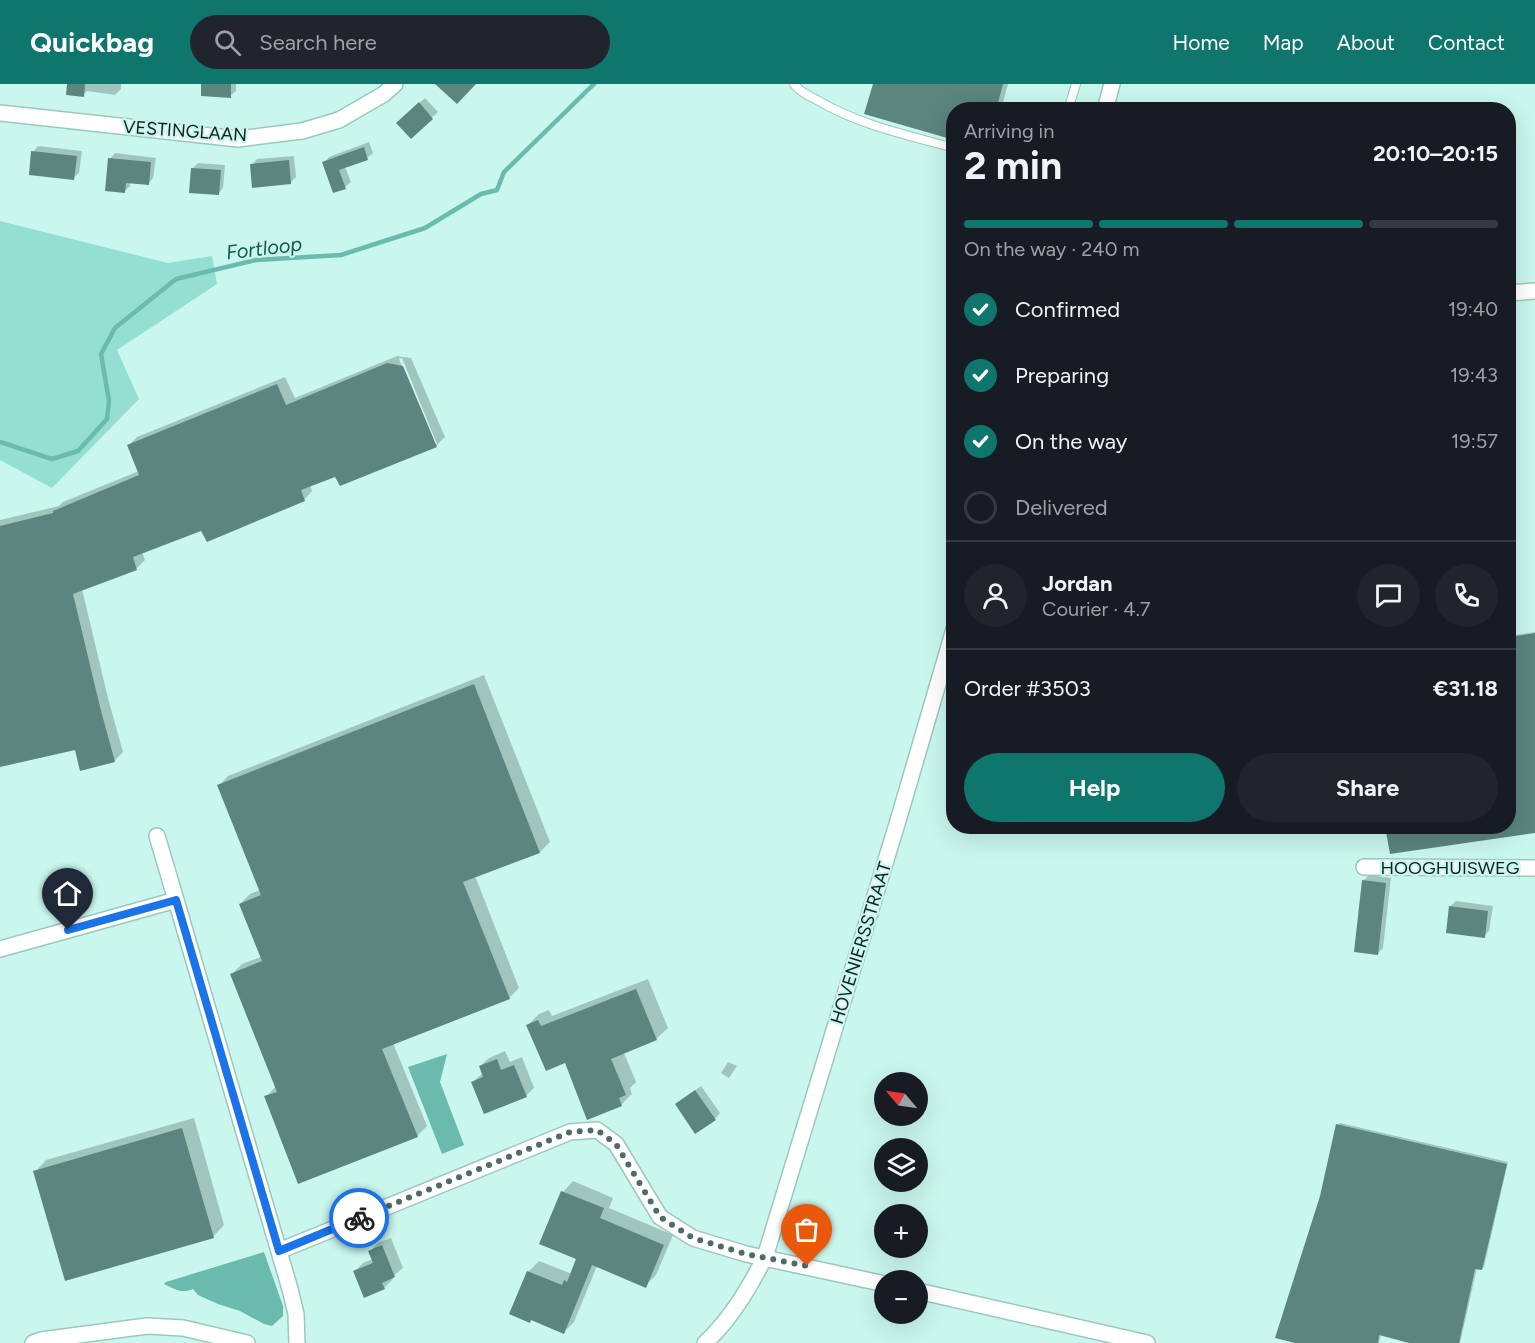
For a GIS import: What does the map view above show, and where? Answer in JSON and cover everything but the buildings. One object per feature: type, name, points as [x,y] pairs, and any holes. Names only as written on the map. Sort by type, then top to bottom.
[{"type":"street","name":"VESTINGLAAN","points":[[0,113],[238,139],[302,131],[339,120],[395,84]]},
{"type":"street","points":[[1107,102],[1112,84]]},
{"type":"street","points":[[1516,293],[1535,291]]},
{"type":"street","name":"HOVENIERSSTRAAT","points":[[705,1343],[733,1311],[765,1257],[946,656]]},
{"type":"street","points":[[157,836],[279,1251],[296,1314],[297,1343]]},
{"type":"street","name":"HOOGHUISWEG","points":[[1364,867],[1535,868]]},
{"type":"street","points":[[0,949],[176,900]]},
{"type":"street","points":[[279,1251],[570,1132],[597,1130],[616,1144],[660,1217],[693,1238],[874,1282]]},
{"type":"street","points":[[928,1293],[1146,1343]]},
{"type":"street","points":[[33,1343],[147,1326],[183,1328],[247,1343]]},
{"type":"street","points":[[91,1343],[108,1331]]},
{"type":"lane","points":[[794,84],[798,89],[828,107],[864,123],[946,146]]},
{"type":"lane","points":[[1070,102],[1076,84]]},
{"type":"shaded area","points":[[0,221],[168,263],[212,256],[217,284],[117,350],[139,399],[52,488],[0,460]]},
{"type":"shaded area","points":[[447,1054],[440,1082],[464,1145],[442,1154],[408,1067]]},
{"type":"shaded area","points":[[264,1252],[283,1306],[283,1316],[272,1326],[198,1295],[193,1289],[182,1291],[164,1284],[166,1282]]},
{"type":"waterway","name":"Fortloop","points":[[0,442],[52,459],[78,451],[107,419],[109,401],[101,354],[115,328],[176,279],[256,260],[341,255],[425,228],[481,194],[497,190],[504,172],[594,84]]},
{"type":"way so far","points":[[359,1218],[570,1132],[597,1130],[616,1144],[660,1217],[693,1238],[746,1254],[807,1266]]},
{"type":"route","points":[[68,930],[176,900],[279,1251],[359,1218]]}]
